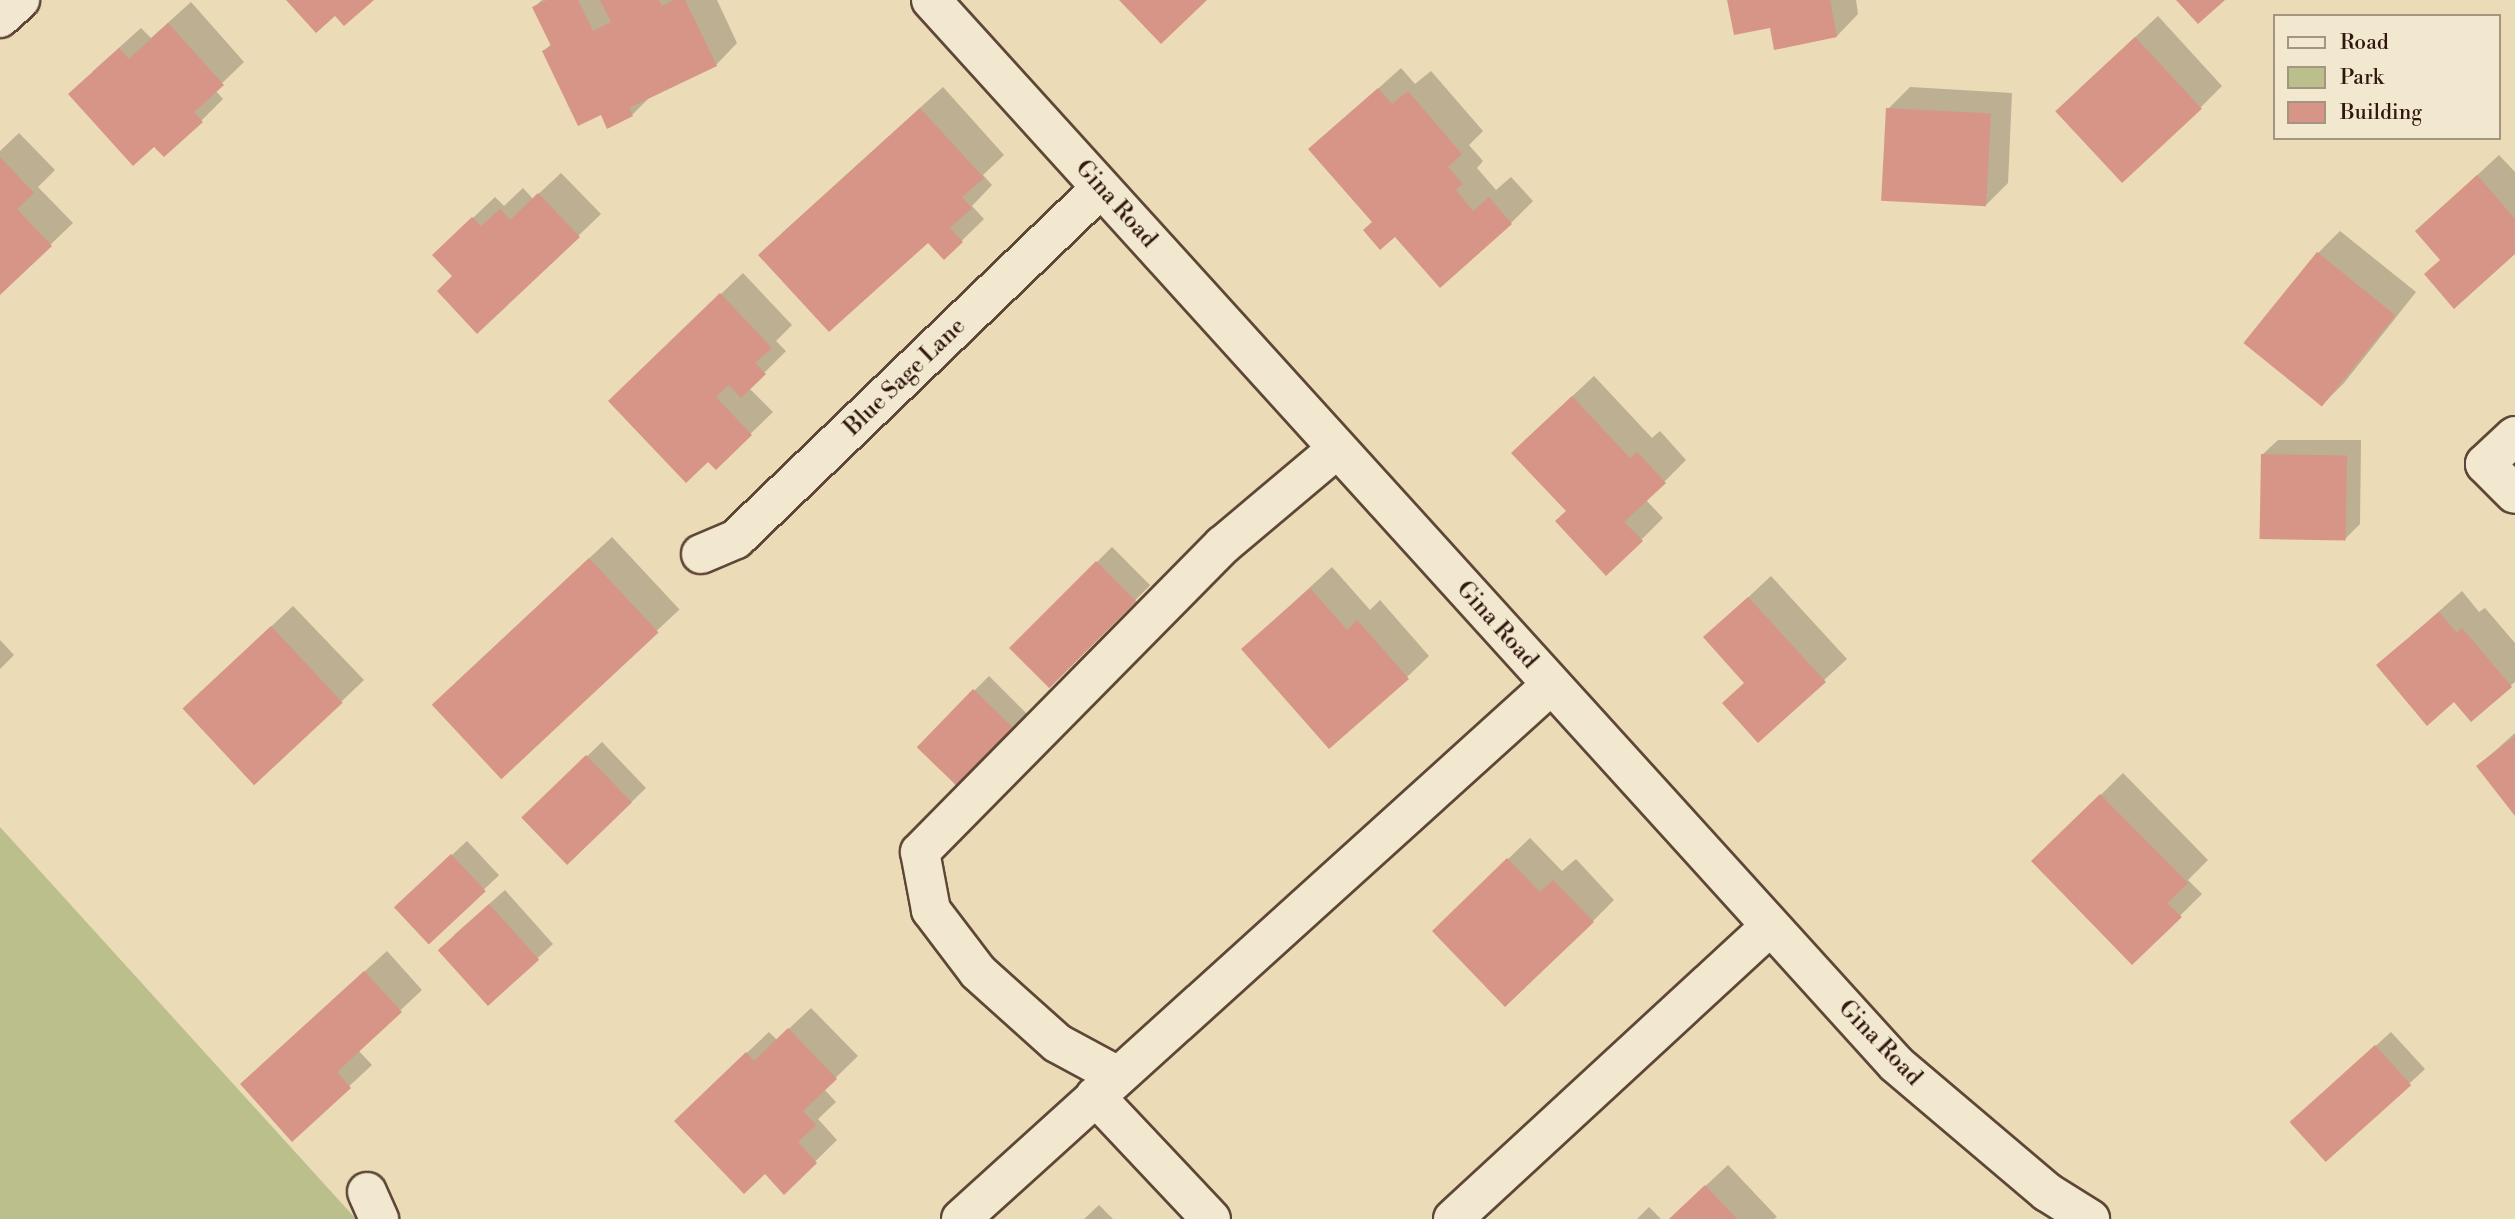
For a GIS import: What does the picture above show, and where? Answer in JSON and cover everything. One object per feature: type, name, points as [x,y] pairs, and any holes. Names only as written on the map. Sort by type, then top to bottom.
[{"type":"street","points":[[0,18],[20,0]]},
{"type":"street","name":"Gina Road","points":[[931,0],[1896,1064],[2047,1192],[2090,1219]]},
{"type":"street","name":"Blue Sage Lane","points":[[701,554],[736,539],[1101,188]]},
{"type":"street","points":[[2515,436],[2485,464],[2515,494]]},
{"type":"street","points":[[1211,1219],[1107,1086],[978,972],[931,910],[920,852],[1223,545],[1337,449]]},
{"type":"street","points":[[961,1219],[1551,685]]},
{"type":"street","points":[[1453,1219],[1770,926]]},
{"type":"green space","points":[[0,827],[356,1219],[0,1219]]},
{"type":"building","points":[[286,0],[374,0],[344,26],[335,16],[316,33]]},
{"type":"building","points":[[547,0],[578,0],[593,31],[611,22],[600,0],[659,0],[662,6],[674,0],[685,0],[717,66],[629,108],[633,116],[607,129],[601,115],[578,126],[542,51],[551,46],[532,7]]},
{"type":"building","points":[[1119,0],[1207,0],[1161,44]]},
{"type":"building","points":[[1727,0],[1830,0],[1837,37],[1774,50],[1770,28],[1734,35]]},
{"type":"building","points":[[2176,0],[2225,0],[2198,24]]},
{"type":"building","points":[[168,23],[224,85],[194,112],[203,122],[164,157],[154,147],[133,166],[68,94],[119,48],[129,59]]},
{"type":"building","points":[[2135,37],[2202,109],[2122,183],[2055,111]]},
{"type":"building","points":[[1378,88],[1392,104],[1408,91],[1462,154],[1448,167],[1463,184],[1456,190],[1473,211],[1489,197],[1512,224],[1440,288],[1395,237],[1380,250],[1363,230],[1372,222],[1308,149]]},
{"type":"building","points":[[920,108],[984,178],[962,197],[972,208],[950,228],[963,242],[944,260],[928,243],[829,332],[758,255]]},
{"type":"building","points":[[1886,108],[1991,113],[1986,206],[1881,201]]},
{"type":"building","points":[[0,157],[34,193],[17,209],[52,246],[0,295]]},
{"type":"building","points":[[2477,175],[2515,219],[2515,254],[2454,309],[2424,274],[2440,260],[2415,231]]},
{"type":"building","points":[[538,193],[580,237],[477,334],[437,291],[452,276],[432,255],[472,217],[481,226],[500,209],[510,220]]},
{"type":"building","points":[[2317,252],[2395,316],[2322,406],[2243,343]]},
{"type":"building","points":[[720,293],[772,348],[755,363],[766,374],[741,398],[729,385],[716,397],[752,435],[716,470],[708,462],[686,483],[608,401]]},
{"type":"building","points":[[1572,396],[1630,458],[1637,452],[1666,483],[1624,522],[1643,541],[1606,576],[1555,521],[1566,511],[1511,453]]},
{"type":"building","points":[[2261,454],[2347,456],[2346,540],[2260,539]]},
{"type":"building","points":[[589,558],[659,633],[501,779],[432,705]]},
{"type":"building","points":[[1096,561],[1136,601],[1049,688],[1009,648]]},
{"type":"building","points":[[1310,588],[1347,630],[1357,620],[1409,679],[1329,749],[1241,649]]},
{"type":"building","points":[[1748,597],[1826,682],[1758,743],[1722,703],[1744,683],[1703,637]]},
{"type":"building","points":[[2439,612],[2457,633],[2462,628],[2512,687],[2471,722],[2454,702],[2427,726],[2376,665]]},
{"type":"building","points":[[271,626],[343,703],[254,785],[183,709]]},
{"type":"building","points":[[973,689],[1021,736],[965,794],[917,747]]},
{"type":"building","points":[[2515,736],[2515,816],[2476,766]]},
{"type":"building","points":[[586,755],[632,802],[567,865],[521,818]]},
{"type":"building","points":[[2100,794],[2188,883],[2167,903],[2182,917],[2132,965],[2031,861]]},
{"type":"building","points":[[451,854],[486,891],[429,944],[394,907]]},
{"type":"building","points":[[1507,858],[1540,892],[1553,880],[1594,922],[1505,1007],[1432,931]]},
{"type":"building","points":[[489,904],[539,960],[488,1006],[438,950]]},
{"type":"building","points":[[364,971],[402,1012],[337,1072],[351,1088],[292,1142],[240,1084]]},
{"type":"building","points":[[788,1028],[837,1079],[803,1111],[816,1125],[798,1142],[817,1163],[784,1195],[765,1174],[744,1194],[674,1121],[746,1052],[754,1061]]},
{"type":"building","points":[[2375,1045],[2411,1085],[2326,1162],[2290,1122]]},
{"type":"building","points":[[1705,1185],[1737,1219],[1669,1219]]}]
